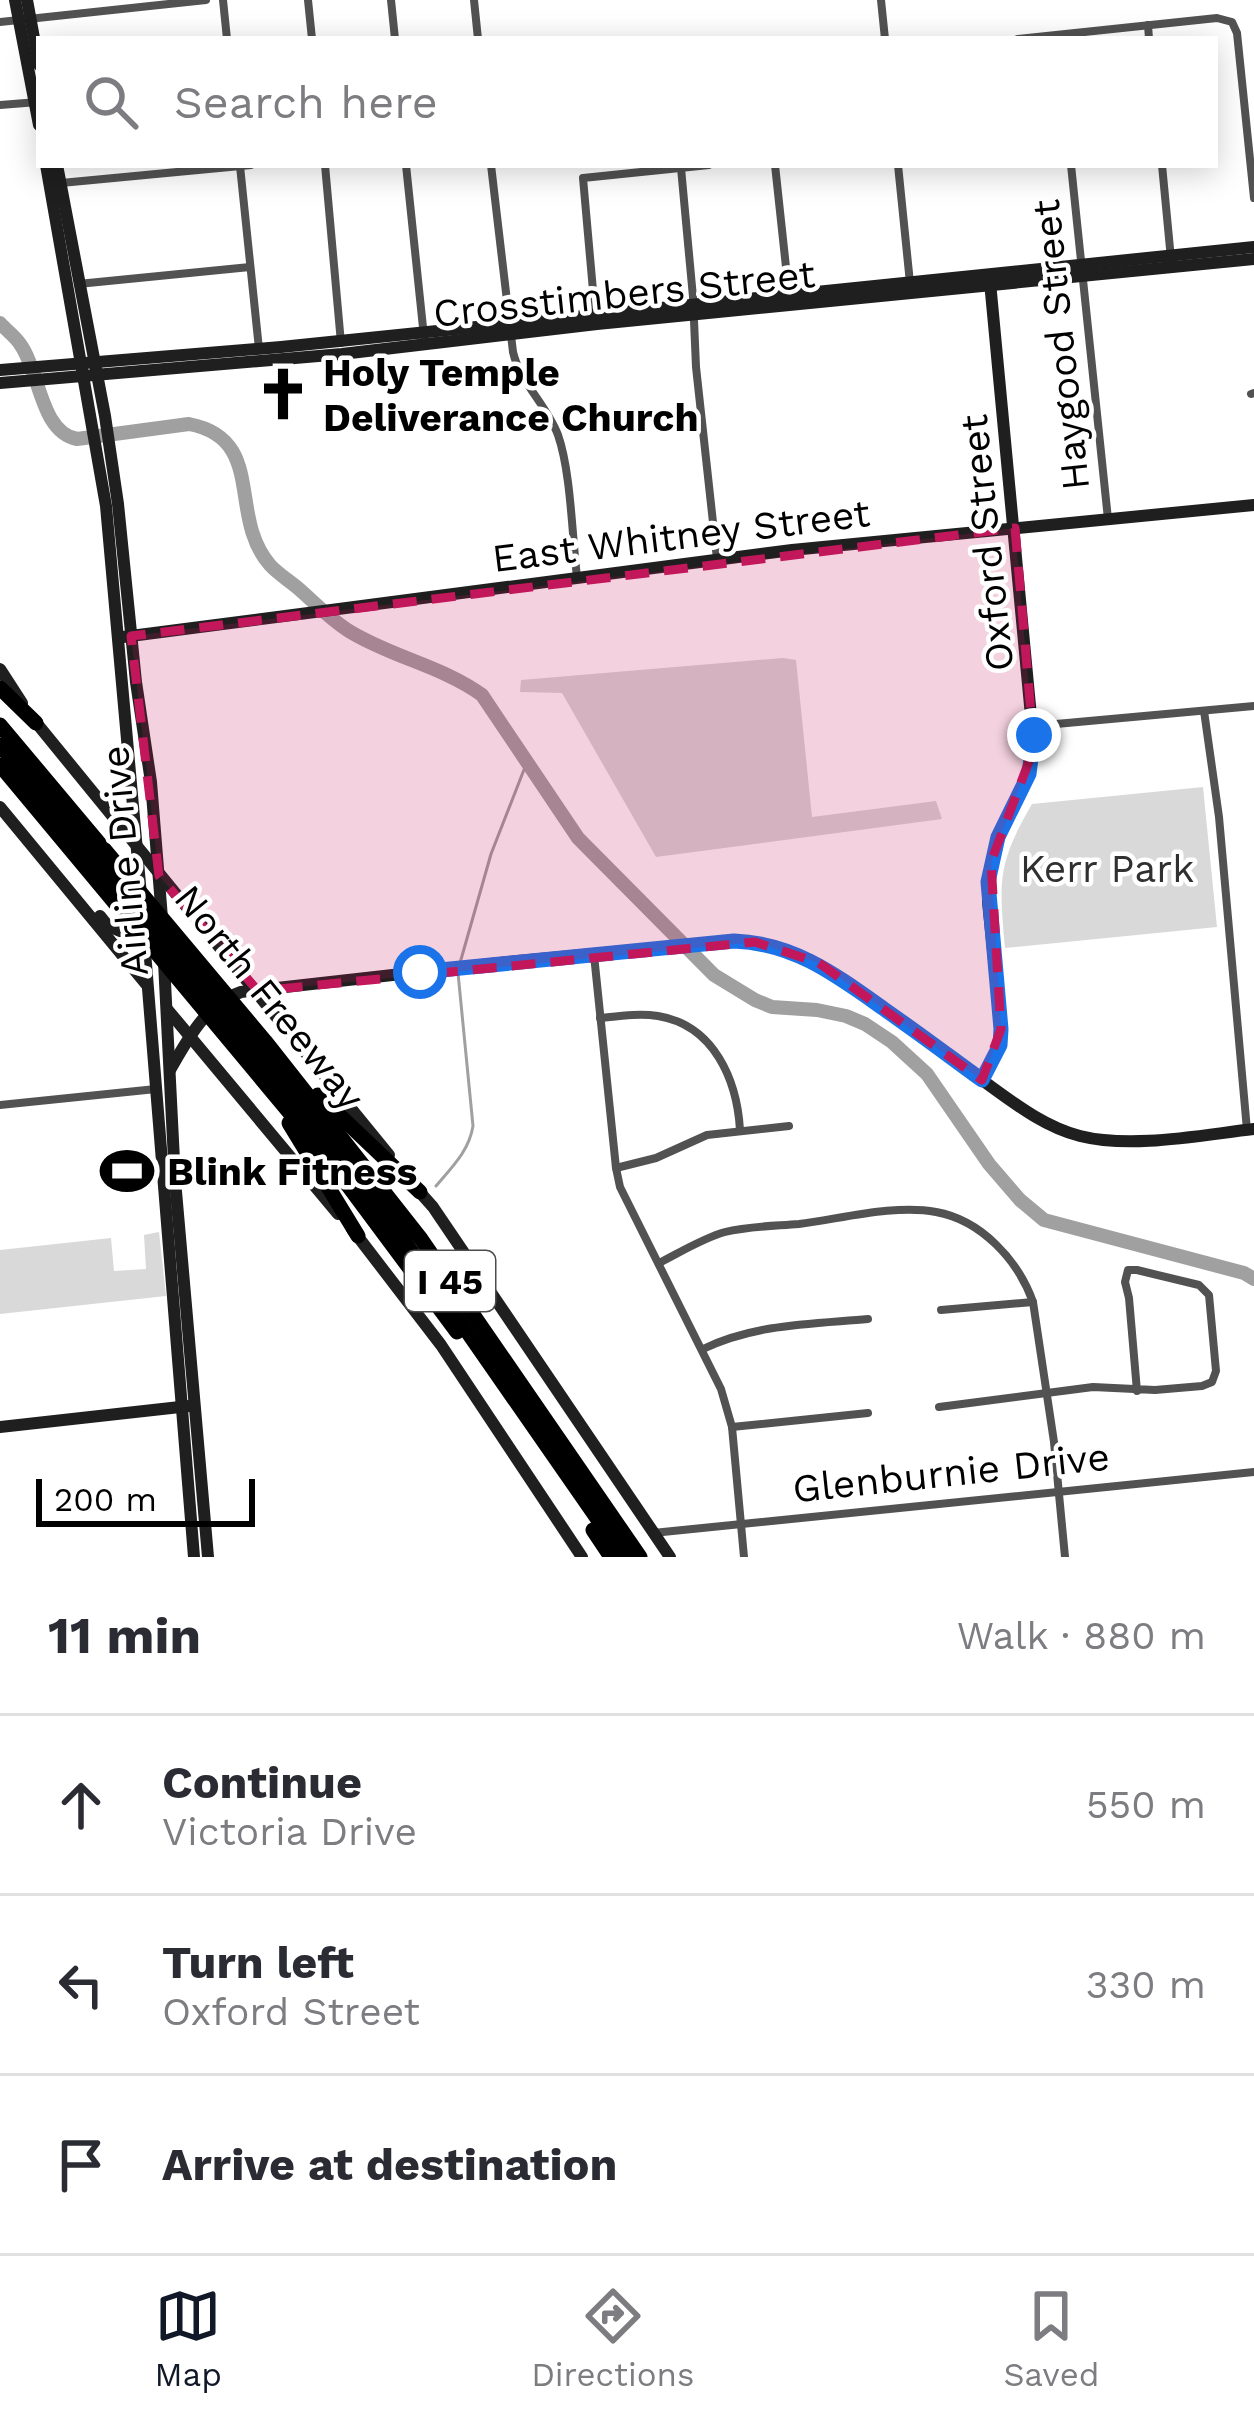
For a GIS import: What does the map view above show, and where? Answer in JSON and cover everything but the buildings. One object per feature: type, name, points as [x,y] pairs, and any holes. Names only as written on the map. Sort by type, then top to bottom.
[{"type":"highway","points":[[0,688],[36,723]]},
{"type":"highway","name":"North Freeway","points":[[0,725],[96,859]]},
{"type":"highway","name":"North Freeway","points":[[0,746],[373,1196],[624,1557]]},
{"type":"highway","name":"North Freeway","points":[[0,765],[96,859]]},
{"type":"highway","name":"North Freeway","points":[[235,1026],[265,1041],[422,1240],[640,1557]]},
{"type":"highway","name":"North Freeway","points":[[235,1026],[278,1098],[467,1345],[611,1557]]},
{"type":"highway","points":[[265,1041],[420,1192]]},
{"type":"highway","points":[[278,1098],[358,1236]]},
{"type":"main road","points":[[15,0],[36,55]]},
{"type":"main road","points":[[27,0],[25,20],[36,95]]},
{"type":"main road","name":"Airline Drive","points":[[47,168],[55,184],[75,284],[112,505],[124,637],[123,703],[156,1089],[208,1557]]},
{"type":"main road","name":"Airline Drive","points":[[55,184],[57,168]]},
{"type":"main road","name":"Crosstimbers Street","points":[[1171,262],[1254,247]]},
{"type":"main road","name":"Crosstimbers Street","points":[[0,383],[10,374],[341,347],[1083,270],[1254,259]]},
{"type":"main road","name":"Oxford Street","points":[[982,1080],[1000,1045],[1001,1029],[988,902],[991,862],[1029,774],[1034,748],[989,280]]},
{"type":"main road","name":"East Whitney Street","points":[[124,637],[717,559],[1254,505]]},
{"type":"main road","name":"Airline Drive","points":[[124,637],[151,782],[159,876],[173,1065],[171,1195]]},
{"type":"main road","points":[[0,669],[120,829],[433,1208],[670,1557]]},
{"type":"main road","points":[[123,703],[138,701]]},
{"type":"main road","points":[[98,801],[121,806],[129,800],[131,788]]},
{"type":"main road","points":[[0,807],[358,1236],[441,1345],[582,1557]]},
{"type":"main road","points":[[64,884],[82,893],[108,926],[123,930],[127,910],[120,829]]},
{"type":"main road","points":[[173,1065],[188,1036],[231,996],[594,953],[755,942],[812,960],[1028,1113],[1080,1136],[1130,1141],[1251,1130]]},
{"type":"main road","points":[[280,1018],[277,1010],[292,988]]},
{"type":"main road","points":[[173,1065],[186,1052],[202,1052]]},
{"type":"main road","points":[[156,1089],[163,1092],[164,1106],[173,1118]]},
{"type":"main road","points":[[0,1427],[189,1406]]},
{"type":"main road","name":"Airline Drive","points":[[189,1406],[194,1557]]},
{"type":"street","points":[[0,22],[206,0]]},
{"type":"street","points":[[223,0],[227,36]]},
{"type":"street","points":[[308,0],[312,36]]},
{"type":"street","points":[[391,0],[395,36]]},
{"type":"street","points":[[474,0],[478,36]]},
{"type":"street","points":[[881,0],[885,36]]},
{"type":"street","points":[[1066,36],[1217,18],[1232,22],[1254,198]]},
{"type":"street","points":[[1148,26],[1149,36]]},
{"type":"street","points":[[0,105],[36,102]]},
{"type":"street","points":[[55,184],[211,168]]},
{"type":"street","points":[[240,168],[259,354]]},
{"type":"street","points":[[325,168],[341,347]]},
{"type":"street","points":[[406,168],[425,338]]},
{"type":"street","points":[[491,168],[519,373],[550,417],[560,442],[577,577]]},
{"type":"street","points":[[596,319],[583,178],[681,168],[717,559]]},
{"type":"street","points":[[775,168],[790,299]]},
{"type":"street","points":[[898,168],[910,289]]},
{"type":"street","name":"Haygood Street","points":[[1071,168],[1108,519]]},
{"type":"street","points":[[1162,168],[1171,262]]},
{"type":"street","points":[[75,284],[250,267]]},
{"type":"street","points":[[1034,726],[1254,706]]},
{"type":"street","points":[[1204,711],[1251,1130]]},
{"type":"street","points":[[594,953],[620,1187],[721,1389],[732,1427],[744,1557]]},
{"type":"street","points":[[601,1018],[657,1016],[699,1035],[732,1080],[740,1130]]},
{"type":"street","points":[[0,1105],[156,1089]]},
{"type":"street","points":[[616,1168],[707,1135],[789,1126]]},
{"type":"street","points":[[659,1264],[725,1232],[907,1211],[935,1211],[982,1233],[1016,1266],[1033,1301],[1054,1442],[1064,1557]]},
{"type":"street","points":[[939,1406],[1093,1387],[1138,1391],[1211,1382],[1216,1371],[1209,1294],[1199,1285],[1128,1270],[1125,1282],[1138,1391]]},
{"type":"street","points":[[941,1310],[1033,1301]]},
{"type":"street","points":[[703,1349],[768,1327],[868,1319]]},
{"type":"street","points":[[732,1427],[868,1413]]},
{"type":"street","name":"Glenburnie Drive","points":[[653,1533],[1254,1472]]},
{"type":"highlighted area","points":[[1015,528],[1034,748],[991,862],[1001,1029],[982,1080],[819,963],[755,942],[258,991],[159,876],[131,636]]},
{"type":"green space","points":[[796,660],[812,817],[936,801],[942,819],[656,857],[562,693],[520,692],[521,680]]},
{"type":"green space","name":"Kerr Park","points":[[1203,787],[1217,927],[1005,948],[1003,873],[1012,842],[1032,804]]},
{"type":"green space","points":[[159,1232],[166,1296],[0,1314],[0,1250],[111,1238],[114,1271],[146,1269],[144,1235]]},
{"type":"waterway","points":[[0,323],[20,344],[48,413],[65,434],[77,439],[189,424],[213,432],[229,445],[238,462],[257,545],[270,565],[349,631],[482,695],[578,838],[714,975],[772,1007],[846,1016],[892,1042],[927,1074],[989,1164],[1044,1220],[1254,1279]]},
{"type":"waterway","points":[[460,963],[491,854],[527,762]]},
{"type":"waterway","points":[[436,1186],[464,1151],[473,1126],[458,973]]},
{"type":"place","name":"Holy Temple Deliverance Church","points":[[283,394]]},
{"type":"place","name":"Blink Fitness","points":[[127,1171]]},
{"type":"route","points":[[420,972],[755,942],[819,963],[982,1080],[1000,1045],[1001,1029],[988,902],[991,862],[1029,774],[1034,735]]}]
